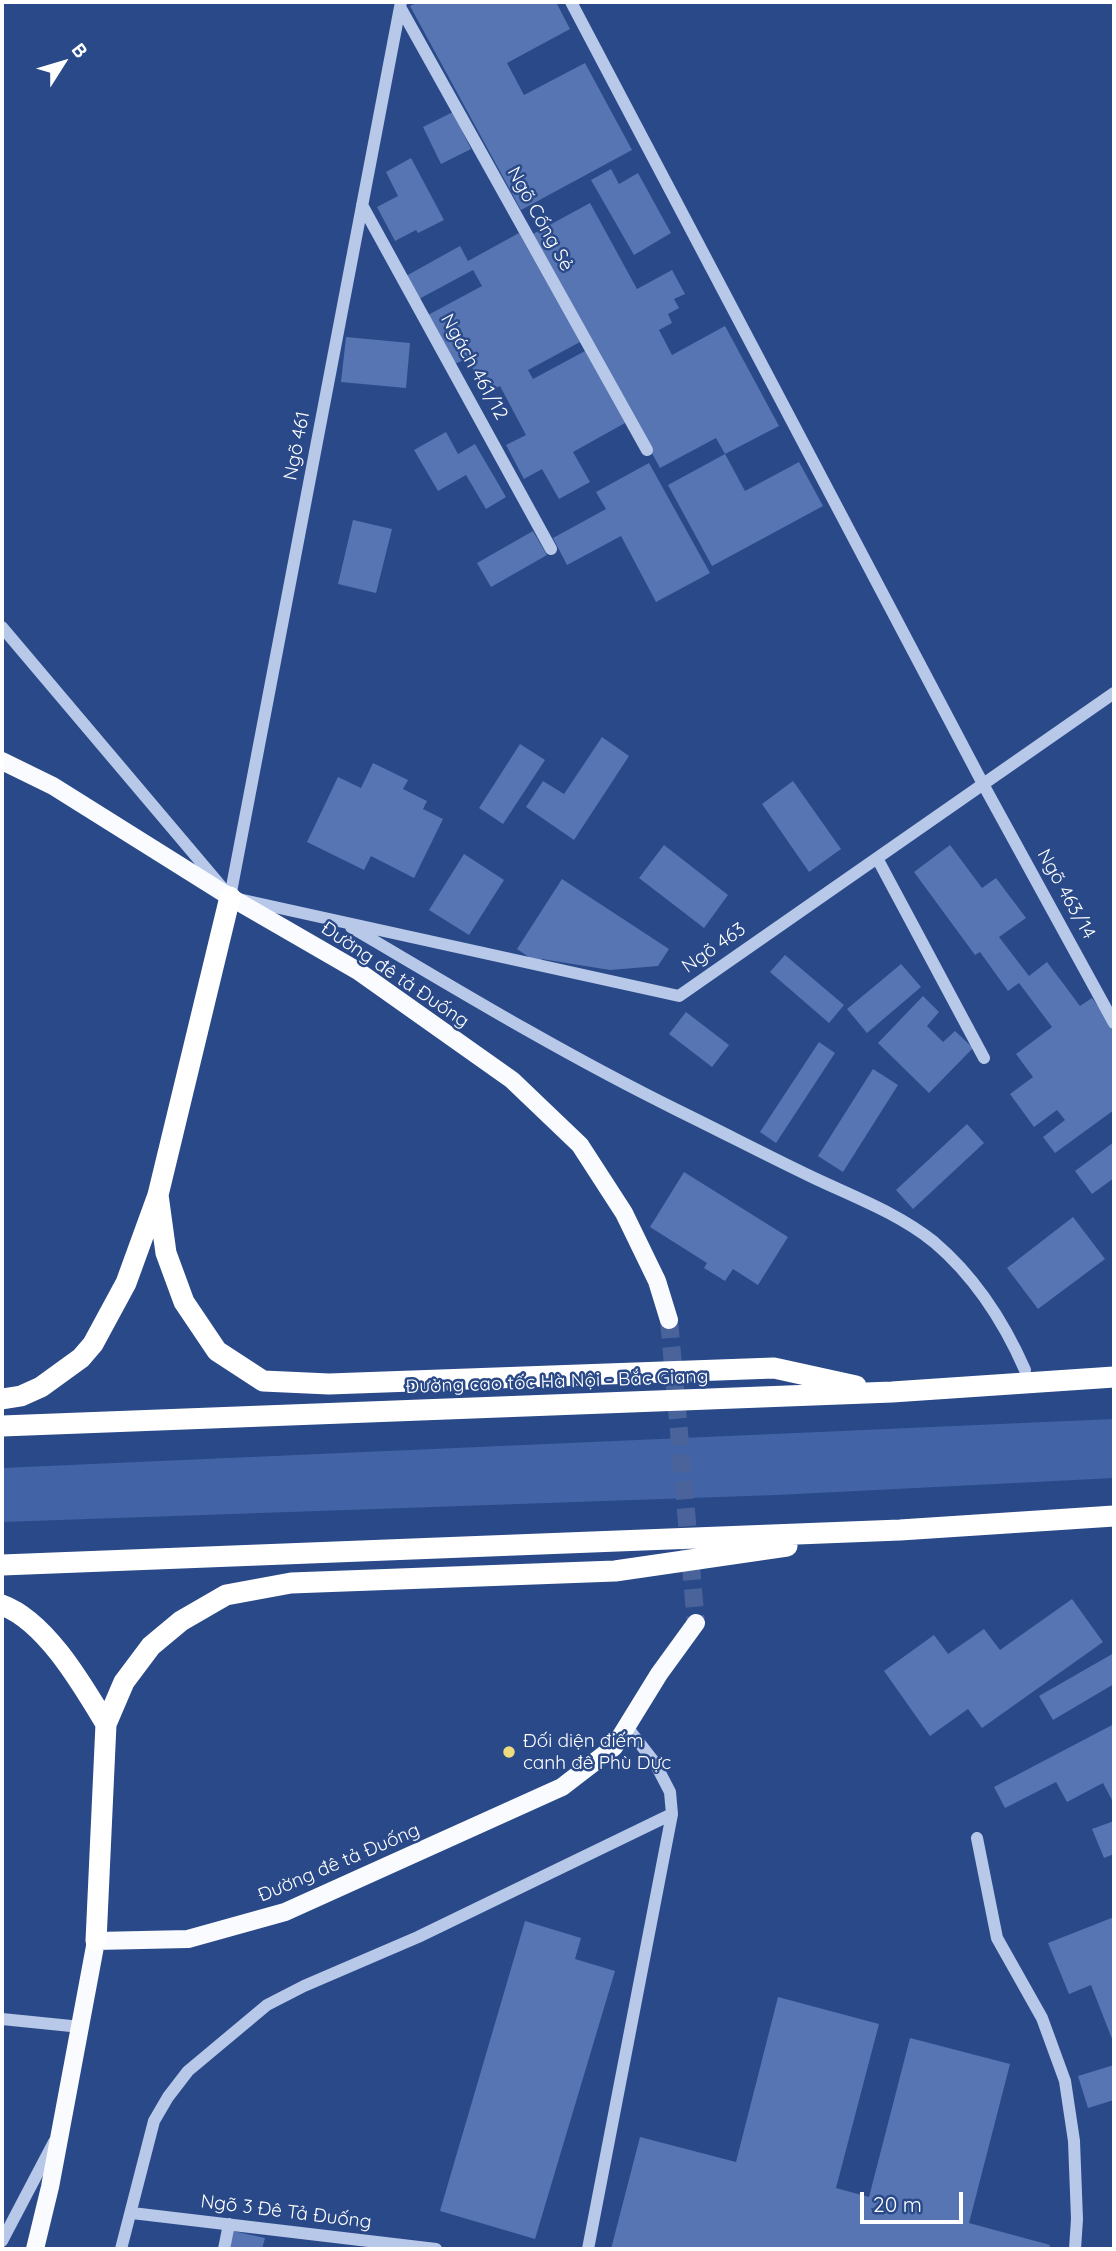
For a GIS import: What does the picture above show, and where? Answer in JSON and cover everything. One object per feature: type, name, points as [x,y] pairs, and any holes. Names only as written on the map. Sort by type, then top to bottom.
[{"type":"highway","points":[[2,1399],[21,1396],[67,1370],[93,1344],[126,1283],[158,1195],[230,897]]},
{"type":"highway","points":[[158,1195],[166,1253],[184,1302],[217,1351],[263,1381],[329,1384],[774,1368],[884,1392]]},
{"type":"highway","name":"Đường cao tốc Hà Nội - Bắc Giang","points":[[2,1426],[884,1392],[1114,1377]]},
{"type":"highway","points":[[2,1565],[900,1530],[1114,1516]]},
{"type":"highway","points":[[96,1941],[106,1724],[124,1682],[151,1646],[181,1621],[226,1595],[291,1583],[615,1571],[900,1530]]},
{"type":"highway","points":[[2,1605],[12,1608],[44,1636],[77,1676],[106,1724]]},
{"type":"main road","name":"Đường đê tả Đuống","points":[[2,761],[53,786],[230,897],[358,971],[512,1080],[580,1145],[624,1213],[657,1281],[669,1320]]},
{"type":"main road","name":"Đường đê tả Đuống","points":[[96,1941],[188,1940],[285,1912],[562,1787],[614,1747],[696,1623]]},
{"type":"main road","points":[[35,2249],[50,2187],[96,1941]]},
{"type":"street","name":"Ngõ 463/14","points":[[571,2],[1114,1023]]},
{"type":"street","name":"Ngõ 461","points":[[230,897],[401,4]]},
{"type":"street","name":"Ngõ Cống Sẻ","points":[[401,4],[647,450]]},
{"type":"street","name":"Ngách 461/12","points":[[362,205],[551,549]]},
{"type":"street","points":[[2,627],[230,897]]},
{"type":"street","name":"Ngõ 463","points":[[230,897],[679,996],[1114,692]]},
{"type":"street","points":[[877,858],[984,1058]]},
{"type":"street","points":[[342,922],[515,1025],[652,1098],[811,1177],[885,1210],[933,1241],[957,1264],[986,1299],[1011,1338],[1026,1370]]},
{"type":"street","points":[[588,2249],[673,1814],[670,1792],[655,1763],[626,1727]]},
{"type":"street","points":[[121,2249],[154,2121],[168,2097],[188,2071],[267,2005],[304,1986],[418,1937],[673,1814]]},
{"type":"street","points":[[977,1839],[998,1938],[1042,2018],[1065,2081],[1074,2141],[1077,2219],[1075,2249]]},
{"type":"street","points":[[2,2019],[80,2027]]},
{"type":"street","points":[[2,2241],[61,2129]]},
{"type":"street","name":"Ngõ 3 Đê Tả Đuống","points":[[132,2213],[436,2249]]},
{"type":"street","points":[[224,2249],[229,2224]]},
{"type":"shaded area","points":[[1114,1419],[1114,1478],[776,1495],[2,1522],[2,1468]]},
{"type":"building","points":[[418,2],[556,2],[570,29],[507,63],[524,95],[585,63],[632,150],[521,210],[410,6]]},
{"type":"building","points":[[453,112],[471,149],[441,164],[423,127]]},
{"type":"building","points":[[411,158],[444,220],[395,241],[377,207],[398,196],[386,172]]},
{"type":"building","points":[[611,169],[619,184],[638,173],[671,233],[634,255],[591,180]]},
{"type":"building","points":[[590,203],[637,289],[672,270],[685,294],[674,299],[679,308],[668,314],[672,323],[659,330],[672,355],[725,326],[779,426],[725,454],[716,438],[660,468],[533,234]]},
{"type":"building","points":[[519,233],[580,342],[528,370],[533,379],[585,351],[625,423],[573,452],[590,482],[559,499],[542,469],[524,479],[506,445],[526,435],[500,386],[486,393],[467,358],[455,364],[428,315],[482,286],[473,270],[419,299],[406,276],[460,246],[468,261]]},
{"type":"building","points":[[346,337],[410,343],[406,388],[341,382]]},
{"type":"building","points":[[446,432],[458,454],[475,444],[506,497],[486,509],[466,475],[438,491],[414,450]]},
{"type":"building","points":[[725,454],[745,491],[799,462],[823,506],[712,566],[668,485]]},
{"type":"building","points":[[649,463],[710,573],[656,602],[621,536],[567,565],[553,538],[606,509],[596,492]]},
{"type":"building","points":[[353,520],[392,529],[376,593],[338,584]]},
{"type":"building","points":[[533,531],[547,555],[491,587],[477,563]]},
{"type":"building","points":[[602,737],[629,756],[574,840],[526,807],[543,781],[564,794]]},
{"type":"building","points":[[520,744],[545,760],[503,824],[479,808]]},
{"type":"building","points":[[373,763],[408,780],[403,789],[427,801],[423,809],[443,819],[414,878],[371,856],[364,870],[307,842],[338,777],[361,788]]},
{"type":"building","points":[[793,781],[841,849],[809,872],[762,804]]},
{"type":"building","points":[[664,845],[728,895],[704,928],[639,878]]},
{"type":"building","points":[[950,845],[982,888],[996,878],[1026,918],[999,937],[1029,976],[1047,962],[1080,1006],[1092,998],[1114,1028],[1114,1110],[1055,1153],[1043,1137],[1065,1120],[1057,1110],[1034,1127],[1010,1094],[1033,1077],[1016,1054],[1052,1027],[1019,983],[1008,991],[980,952],[975,955],[914,872]]},
{"type":"building","points":[[464,854],[504,880],[469,935],[429,910]]},
{"type":"building","points":[[562,879],[669,949],[658,966],[610,970],[542,959],[539,964],[517,949]]},
{"type":"building","points":[[785,955],[844,1005],[829,1023],[770,972]]},
{"type":"building","points":[[901,964],[921,987],[867,1033],[847,1009]]},
{"type":"building","points":[[923,996],[939,1012],[927,1026],[943,1042],[955,1031],[973,1048],[929,1093],[878,1043]]},
{"type":"building","points":[[686,1012],[729,1045],[712,1067],[669,1034]]},
{"type":"building","points":[[819,1042],[835,1053],[776,1143],[760,1132]]},
{"type":"building","points":[[873,1069],[898,1085],[843,1172],[818,1156]]},
{"type":"building","points":[[967,1124],[984,1143],[913,1209],[896,1190]]},
{"type":"building","points":[[1114,1142],[1114,1178],[1092,1194],[1075,1171]]},
{"type":"building","points":[[684,1172],[788,1237],[758,1285],[733,1269],[725,1281],[704,1268],[707,1263],[650,1227]]},
{"type":"building","points":[[1073,1217],[1105,1259],[1038,1309],[1007,1268]]},
{"type":"building","points":[[1072,1599],[1103,1642],[982,1728],[968,1709],[930,1736],[884,1671],[934,1635],[948,1654],[984,1629],[1000,1650]]},
{"type":"building","points":[[1114,1653],[1114,1684],[1053,1720],[1039,1696]]},
{"type":"building","points":[[1114,1724],[1114,1804],[1103,1783],[1067,1802],[1056,1782],[1005,1808],[994,1787]]},
{"type":"building","points":[[1114,1821],[1114,1854],[1104,1858],[1092,1829]]},
{"type":"building","points":[[1114,1917],[1114,2044],[1091,1985],[1069,1994],[1048,1943]]},
{"type":"building","points":[[525,1921],[581,1938],[575,1959],[615,1971],[535,2239],[440,2211]]},
{"type":"building","points":[[778,1997],[879,2024],[836,2188],[869,2197],[910,2038],[1010,2064],[969,2223],[1050,2245],[1049,2249],[611,2249],[640,2137],[736,2162]]},
{"type":"building","points":[[1114,2065],[1114,2100],[1088,2108],[1078,2076]]},
{"type":"building","points":[[233,2231],[265,2238],[262,2249],[229,2249]]},
{"type":"tunnel","points":[[669,1320],[696,1623]]},
{"type":"place","name":"Đối diện điếm canh đê Phù Dực","points":[[509,1752]]}]
